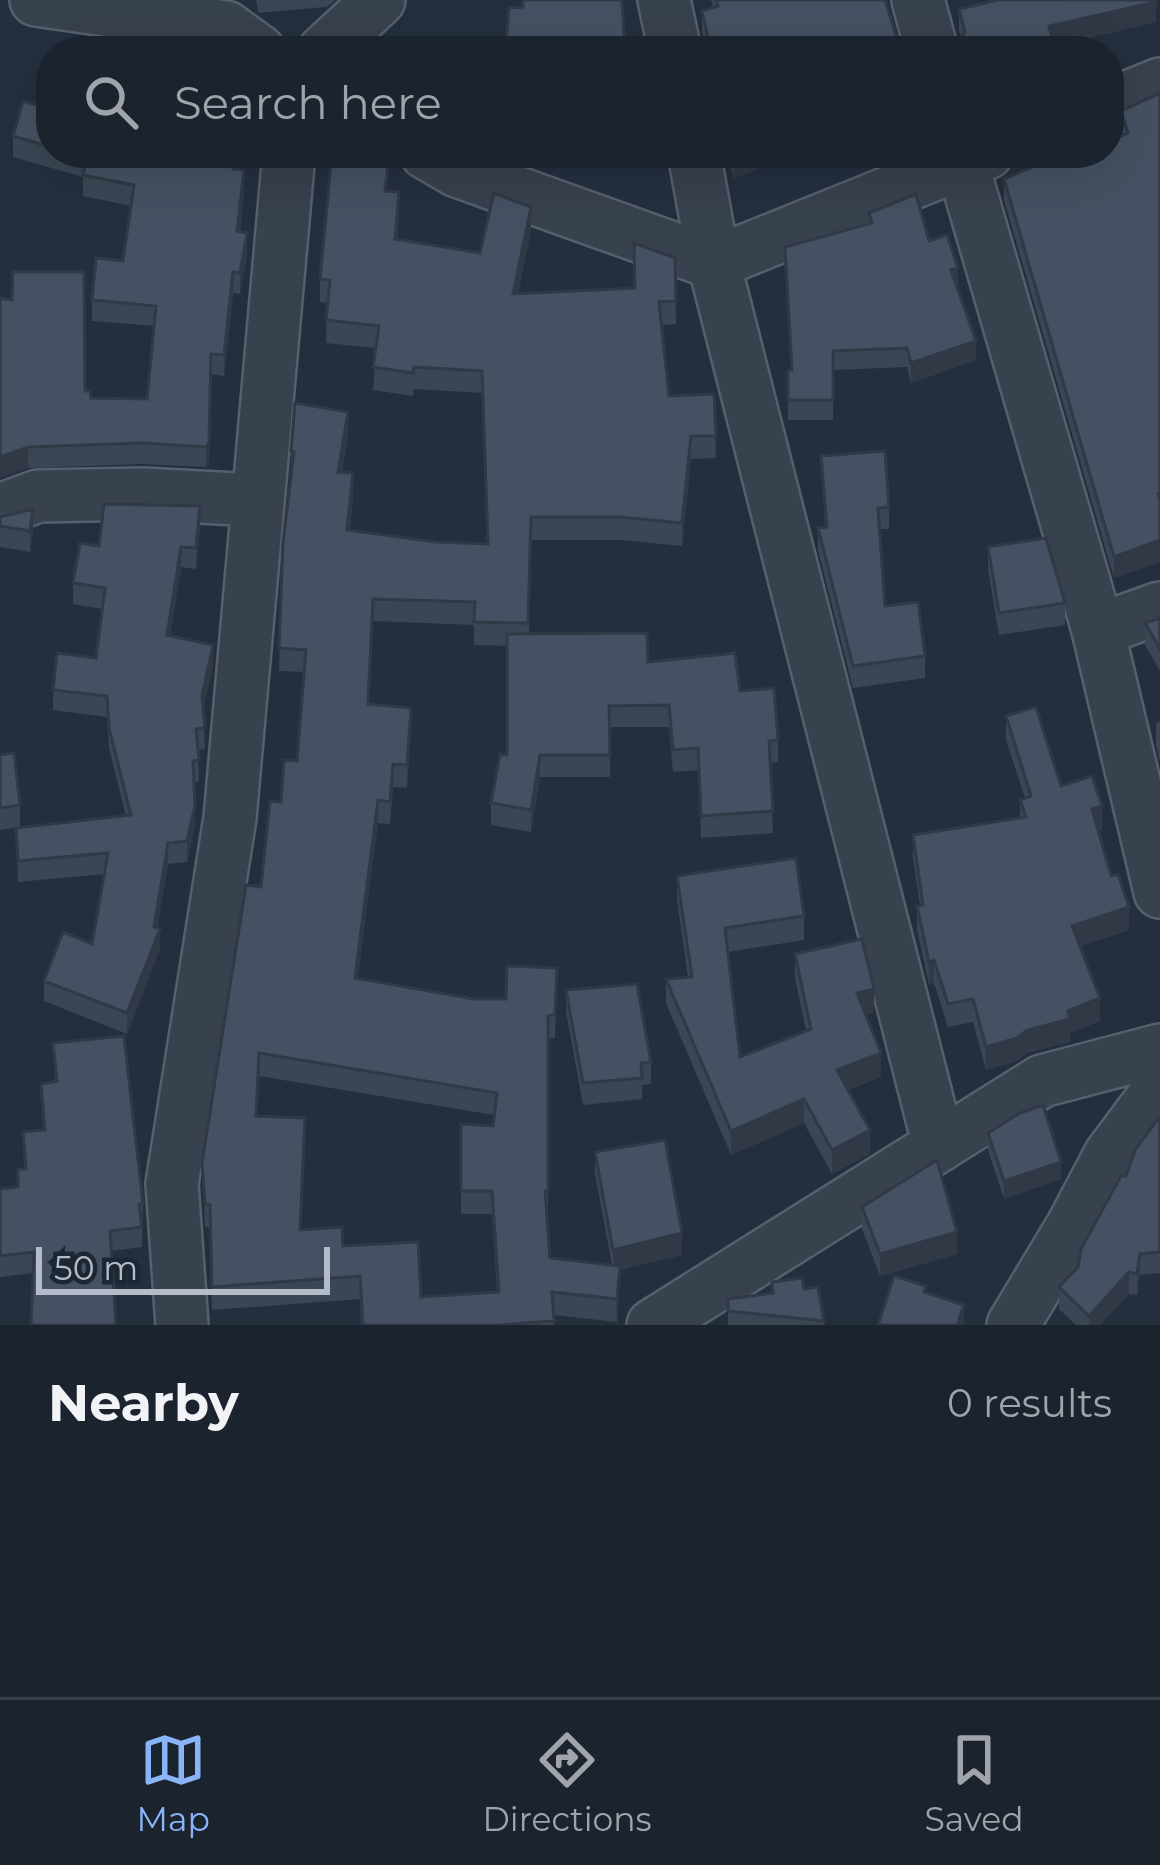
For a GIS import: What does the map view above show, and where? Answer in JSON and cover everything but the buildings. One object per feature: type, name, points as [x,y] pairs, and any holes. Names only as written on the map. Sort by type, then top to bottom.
[{"type":"street","points":[[36,0],[234,26]]},
{"type":"street","points":[[340,36],[380,0]]},
{"type":"street","points":[[664,0],[672,36]]},
{"type":"street","points":[[918,0],[928,36]]},
{"type":"street","points":[[1124,98],[1160,84]]},
{"type":"street","points":[[182,1325],[172,1184],[230,818],[288,168]]},
{"type":"street","points":[[452,168],[714,262],[940,168]]},
{"type":"street","points":[[697,168],[714,262],[939,1146]]},
{"type":"street","points":[[972,168],[1098,630],[1160,892]]},
{"type":"street","points":[[0,511],[38,496],[143,494],[257,500]]},
{"type":"street","points":[[1098,630],[1160,608]]},
{"type":"street","points":[[653,1325],[1042,1081],[1160,1050]]},
{"type":"street","points":[[1013,1325],[1110,1155],[1160,1088]]}]
